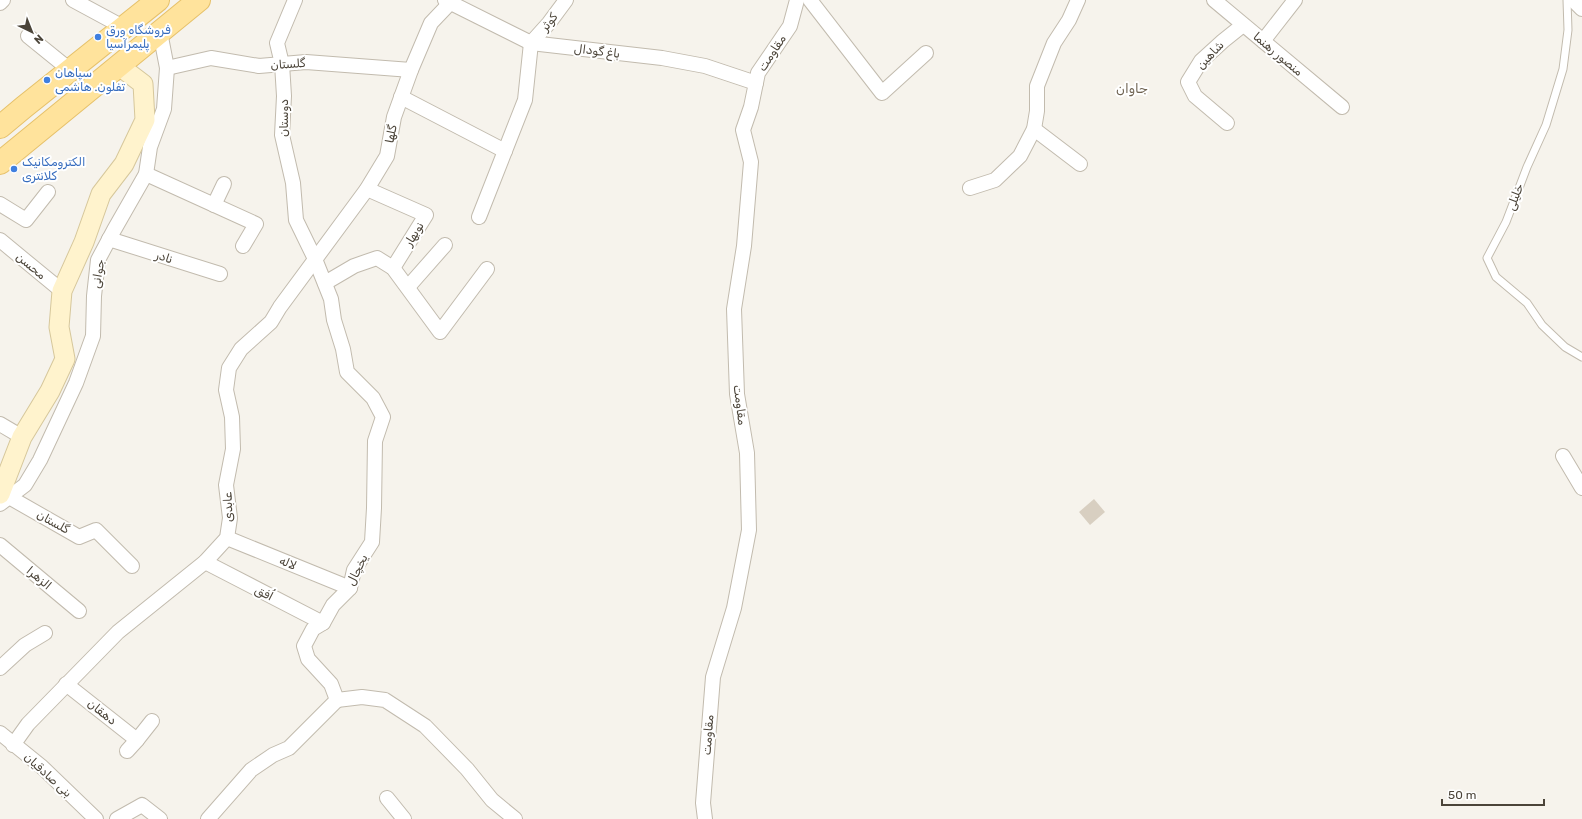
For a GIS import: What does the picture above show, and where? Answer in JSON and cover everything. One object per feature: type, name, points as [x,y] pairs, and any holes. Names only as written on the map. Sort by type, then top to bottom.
[{"type":"main road","points":[[0,128],[16,113],[158,0]]},
{"type":"main road","points":[[0,163],[199,0]]},
{"type":"main road","points":[[0,133],[16,113]]},
{"type":"street","points":[[0,3],[3,0]]},
{"type":"street","points":[[73,0],[123,27]]},
{"type":"street","name":"دوستان","points":[[295,0],[277,43],[282,64],[284,96],[282,135],[293,183],[296,220],[315,259]]},
{"type":"street","name":"کوثر","points":[[531,43],[549,23],[566,0]]},
{"type":"street","name":"مقاومت","points":[[705,819],[703,803],[713,677],[734,608],[749,530],[747,453],[737,394],[734,309],[744,246],[751,162],[743,130],[751,107],[758,73],[790,26],[798,0]]},
{"type":"street","points":[[810,0],[882,93],[926,53]]},
{"type":"street","points":[[970,188],[995,180],[1020,156],[1034,128],[1037,111],[1037,86],[1054,43],[1070,20],[1078,0]]},
{"type":"street","points":[[1263,41],[1295,0]]},
{"type":"street","points":[[1573,0],[1582,8]]},
{"type":"street","name":"باغ گودال","points":[[448,1],[531,43],[662,58],[704,66],[756,83]]},
{"type":"street","name":"گلها","points":[[315,259],[367,189],[387,156],[394,117],[411,70],[431,23],[448,1]]},
{"type":"street","name":"منصور رهنما","points":[[1217,1],[1243,25],[1342,107]]},
{"type":"street","name":"شاهین","points":[[1227,123],[1195,96],[1188,82],[1201,61],[1243,25]]},
{"type":"street","name":"جوانی","points":[[3,499],[24,485],[40,460],[76,383],[93,336],[94,296],[98,260],[146,174],[150,147],[164,109],[167,68],[160,32]]},
{"type":"street","points":[[28,36],[70,70]]},
{"type":"street","points":[[479,217],[525,100],[531,43]]},
{"type":"street","name":"گلستان","points":[[167,68],[211,58],[259,66],[306,62],[411,70]]},
{"type":"street","name":"جوانی","points":[[3,499],[22,437],[50,391],[65,359],[59,327],[62,291],[84,242],[101,194],[124,164],[145,120],[143,84],[118,65]]},
{"type":"street","points":[[401,97],[505,151]]},
{"type":"street","points":[[1034,128],[1080,164]]},
{"type":"street","points":[[146,174],[256,224],[243,246]]},
{"type":"street","points":[[214,205],[224,184]]},
{"type":"street","name":"نوبهار","points":[[367,189],[426,215],[392,268]]},
{"type":"street","points":[[0,204],[26,220],[48,192]]},
{"type":"street","name":"نادر","points":[[109,239],[220,274]]},
{"type":"street","name":"محسن","points":[[0,240],[62,291]]},
{"type":"street","points":[[408,287],[445,245]]},
{"type":"street","points":[[325,283],[354,266],[377,258],[392,268],[408,287],[440,332],[487,269]]},
{"type":"street","name":"یخچال","points":[[315,259],[331,299],[334,320],[343,349],[347,372],[373,398],[383,418],[375,441],[372,542],[354,570],[350,588],[333,604],[323,623],[314,629],[304,646],[308,659],[331,684],[337,700]]},
{"type":"street","name":"عابدی","points":[[14,745],[28,724],[118,632],[205,562],[227,538],[230,518],[226,484],[232,449],[232,417],[226,390],[229,368],[241,349],[271,322],[315,259]]},
{"type":"street","points":[[0,424],[22,437]]},
{"type":"street","points":[[1563,456],[1582,488]]},
{"type":"street","name":"گلستان","points":[[3,499],[79,537],[96,530],[132,566]]},
{"type":"street","name":"لاله","points":[[227,538],[350,588]]},
{"type":"street","name":"الزهرا","points":[[0,545],[79,611]]},
{"type":"street","name":"اُفق","points":[[205,562],[323,623]]},
{"type":"street","points":[[0,668],[25,645],[46,633]]},
{"type":"street","name":"دهقان","points":[[66,684],[137,740]]},
{"type":"street","points":[[208,819],[251,770],[273,755],[289,748],[337,700],[362,697],[385,700],[425,726],[467,769],[492,800],[515,819]]},
{"type":"street","points":[[127,751],[152,721]]},
{"type":"street","name":"بنی صادقیان","points":[[0,733],[42,767],[96,819]]},
{"type":"street","points":[[387,798],[404,819]]},
{"type":"street","points":[[117,819],[142,805],[160,819]]},
{"type":"lane","name":"خلیلی","points":[[1567,0],[1568,30],[1563,70],[1546,125],[1526,167],[1506,222],[1487,258],[1496,277],[1527,303],[1542,325],[1565,347],[1582,357]]},
{"type":"building","points":[[1094,499],[1105,512],[1090,525],[1079,512]]},
{"type":"place","name":"فروشگاه ورق پلیمرآسیا","points":[[98,37]]},
{"type":"place","name":"سپاهان تفلون. هاشمی","points":[[47,80]]},
{"type":"place","name":"الکترومکانیک کلانتری","points":[[14,169]]},
{"type":"district","name":"جاوان","points":[[1132,88]]}]
